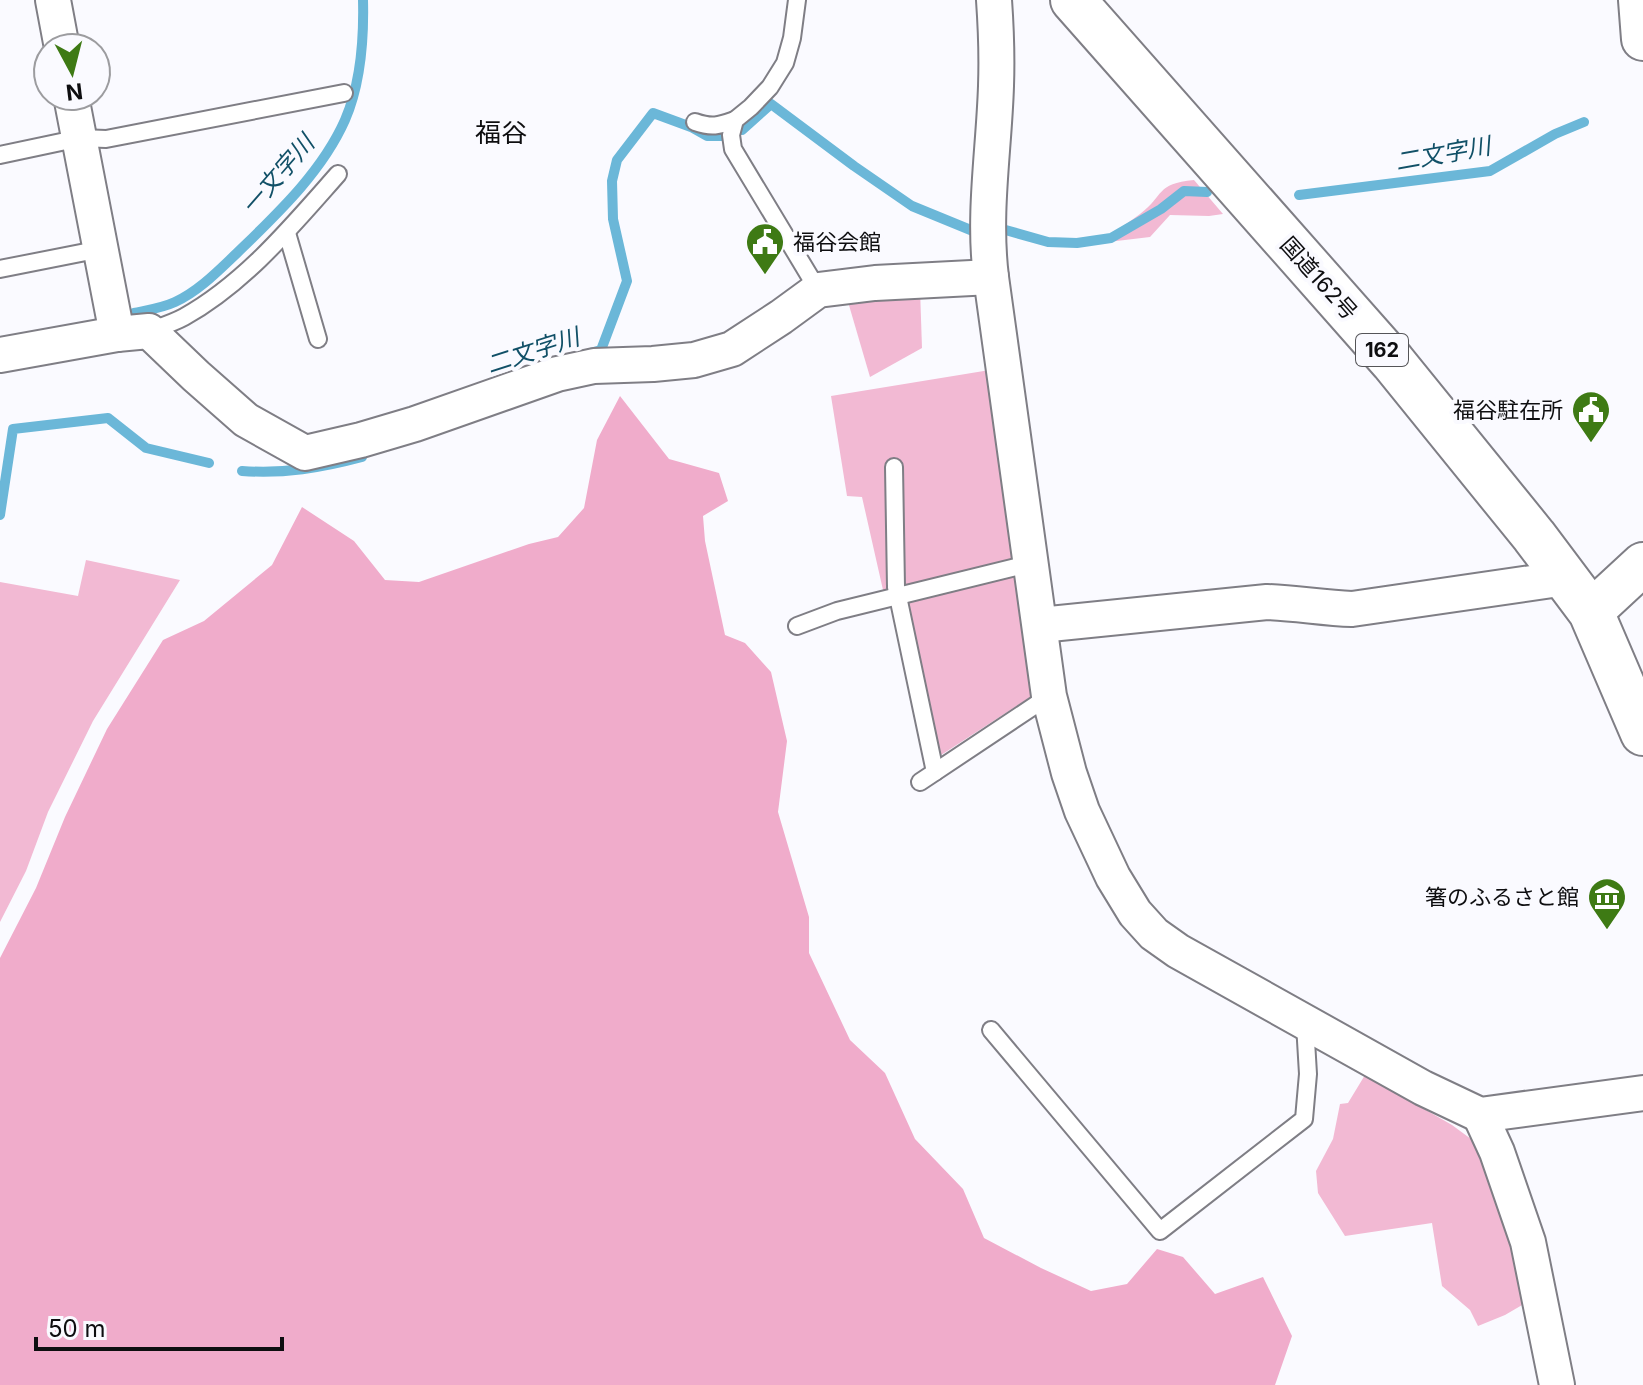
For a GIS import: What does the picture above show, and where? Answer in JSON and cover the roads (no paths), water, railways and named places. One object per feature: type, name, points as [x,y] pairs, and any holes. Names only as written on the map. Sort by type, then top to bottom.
[{"type":"highway","name":"国道162号","points":[[1073,0],[1393,362],[1534,536],[1578,595],[1643,733]]},
{"type":"street","points":[[53,0],[59,32]]},
{"type":"street","points":[[994,0],[996,85],[987,247],[991,277],[1049,696],[1082,811],[1113,877],[1135,913],[1154,934],[1178,951],[1423,1088],[1480,1115],[1643,1093]]},
{"type":"street","points":[[1640,0],[1643,39]]},
{"type":"street","points":[[74,112],[101,249],[133,333],[246,420],[305,453],[415,424],[557,374],[594,366],[694,360],[732,349],[818,290],[875,283],[991,277]]},
{"type":"street","points":[[0,355],[133,333]]},
{"type":"street","points":[[1040,625],[1267,602],[1352,609],[1578,595],[1643,564]]},
{"type":"street","points":[[1480,1115],[1497,1152],[1528,1242],[1557,1385]]},
{"type":"lane","points":[[695,122],[718,126],[735,120],[770,87],[785,63],[797,0]]},
{"type":"lane","points":[[0,155],[80,138],[106,139],[344,93]]},
{"type":"lane","points":[[735,120],[731,135],[733,149],[818,290]]},
{"type":"lane","points":[[133,333],[183,318],[231,285],[287,233],[338,174]]},
{"type":"lane","points":[[287,233],[318,339]]},
{"type":"lane","points":[[0,269],[101,249]]},
{"type":"lane","points":[[894,467],[896,587],[928,777],[1049,696]]},
{"type":"lane","points":[[797,626],[837,611],[1032,563]]},
{"type":"lane","points":[[991,1030],[1160,1231],[1304,1119],[1308,1074],[1305,1022]]},
{"type":"waterway","name":"一文字川","points":[[134,313],[175,302],[208,280],[283,207],[311,175],[345,120],[355,91],[362,46],[363,0]]},
{"type":"waterway","name":"二文字川","points":[[742,130],[771,104],[912,206],[973,231]]},
{"type":"waterway","name":"二文字川","points":[[590,353],[601,350],[627,281],[613,219],[612,181],[617,160],[653,113],[707,136],[724,136]]},
{"type":"waterway","name":"二文字川","points":[[1299,195],[1490,171],[1555,134],[1584,122]]},
{"type":"waterway","name":"二文字川","points":[[1002,229],[1048,242],[1077,243],[1111,238],[1161,209],[1184,191],[1207,192]]},
{"type":"waterway","name":"二文字川","points":[[0,515],[13,429],[108,418],[146,448],[209,463]]},
{"type":"waterway","name":"二文字川","points":[[242,471],[302,469],[362,457]]},
{"type":"place","name":"福谷会館","points":[[765,276]]},
{"type":"place","name":"福谷駐在所","points":[[1591,444]]},
{"type":"place","name":"箸のふるさと館","points":[[1607,931]]},
{"type":"district","name":"福谷","points":[[501,133]]}]
